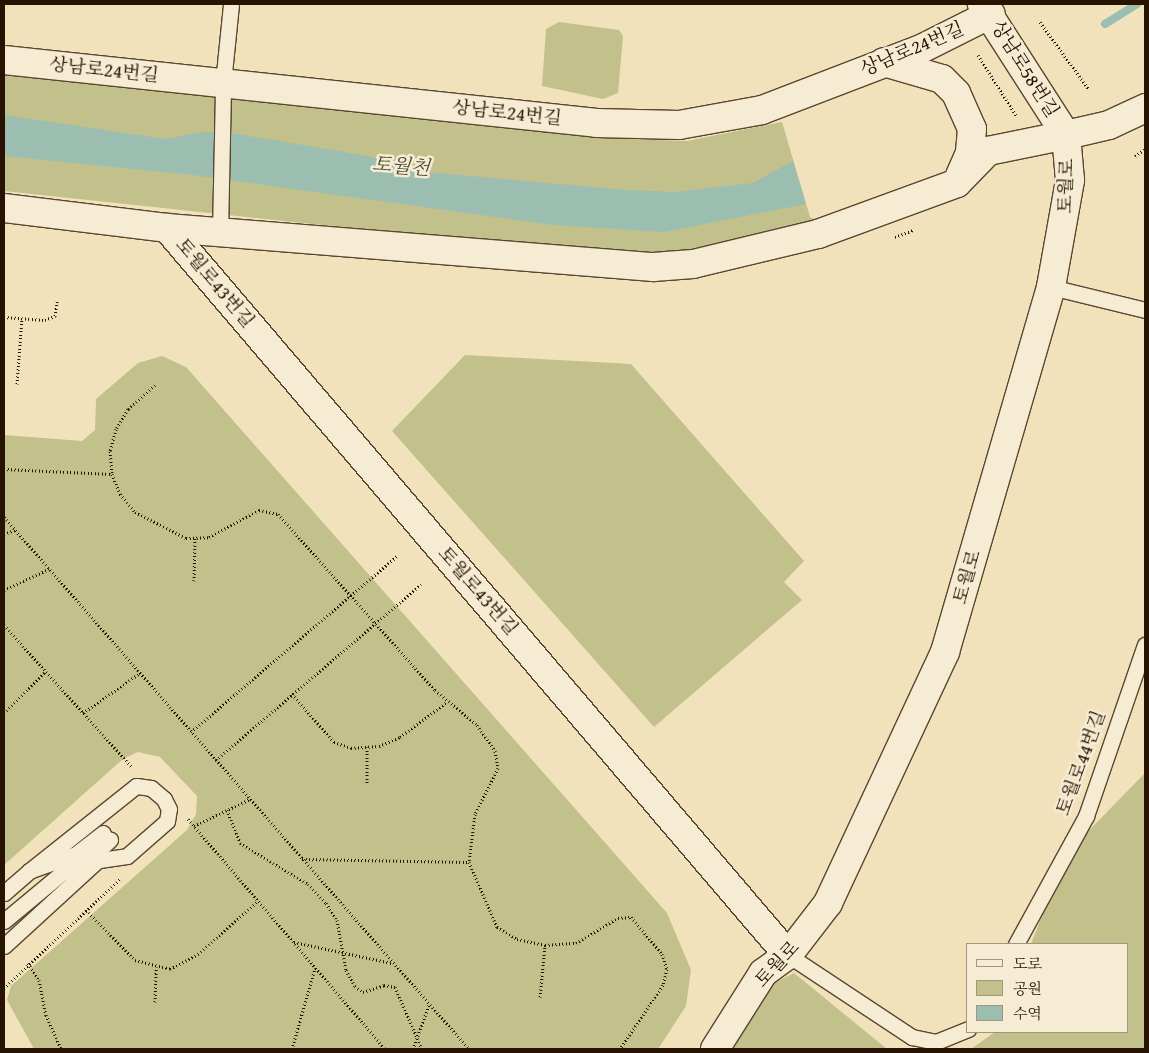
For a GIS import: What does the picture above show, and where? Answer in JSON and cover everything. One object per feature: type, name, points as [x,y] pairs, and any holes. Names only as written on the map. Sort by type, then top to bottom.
[{"type":"street","name":"상남로24번길","points":[[4,60],[640,126],[722,120],[762,110],[921,49],[994,7]]},
{"type":"street","name":"상남로58번길","points":[[994,7],[1066,135]]},
{"type":"street","points":[[884,62],[942,79],[956,93],[972,129],[970,153],[957,184]]},
{"type":"street","name":"토월로","points":[[715,1049],[762,973],[788,955],[828,903],[944,652],[1051,287],[1070,180],[1066,135],[1109,125],[1145,108]]},
{"type":"street","points":[[957,184],[988,151],[1066,135]]},
{"type":"street","name":"토월로43번길","points":[[4,208],[167,228],[653,268],[693,264],[777,246],[957,184]]},
{"type":"street","name":"토월로43번길","points":[[167,228],[788,955]]},
{"type":"lane","points":[[220,232],[223,82],[231,4]]},
{"type":"lane","points":[[1051,287],[1145,310]]},
{"type":"lane","name":"토월로44번길","points":[[1017,943],[1086,816],[1145,645]]},
{"type":"lane","points":[[4,893],[136,786],[157,791],[169,810],[167,821],[127,856],[92,861],[51,880],[4,921]]},
{"type":"lane","points":[[4,946],[92,861],[106,836],[76,854],[29,871]]},
{"type":"lane","points":[[788,955],[912,1037],[936,1042],[966,1030]]},
{"type":"path","points":[[1040,22],[1088,88]]},
{"type":"path","points":[[978,55],[1017,117]]},
{"type":"path","points":[[1134,156],[1145,150]]},
{"type":"path","points":[[4,317],[45,320],[55,316],[58,301]]},
{"type":"path","points":[[17,384],[22,318]]},
{"type":"path","points":[[155,385],[128,409],[116,429],[110,451],[112,474],[135,512],[168,530],[195,537],[231,527],[259,510],[278,514],[377,621],[447,702],[488,738],[498,768],[475,814],[469,862],[497,927],[516,939],[545,945],[576,943],[618,918],[631,917],[648,933],[662,954],[667,969],[663,985],[620,1049]]},
{"type":"path","points":[[4,469],[112,474]]},
{"type":"path","points":[[4,517],[469,1049]]},
{"type":"path","points":[[4,534],[15,530]]},
{"type":"path","points":[[194,580],[195,537]]},
{"type":"path","points":[[192,732],[398,556]]},
{"type":"path","points":[[4,590],[49,569]]},
{"type":"path","points":[[216,760],[421,584]]},
{"type":"path","points":[[4,625],[134,769],[140,768]]},
{"type":"path","points":[[4,713],[46,671]]},
{"type":"path","points":[[83,713],[140,673]]},
{"type":"path","points":[[292,694],[334,742],[350,748],[367,747],[400,737],[447,702]]},
{"type":"path","points":[[367,747],[368,783]]},
{"type":"path","points":[[194,826],[250,799]]},
{"type":"path","points":[[179,824],[186,817],[187,807]]},
{"type":"path","points":[[227,810],[240,843],[308,884],[326,903],[337,920],[343,952],[355,986],[363,992],[384,985],[395,987],[418,1033],[422,1049]]},
{"type":"path","points":[[186,817],[384,1049]]},
{"type":"path","points":[[302,859],[469,862]]},
{"type":"path","points":[[4,988],[28,963],[122,877]]},
{"type":"path","points":[[86,910],[124,951],[156,967],[186,964],[258,901]]},
{"type":"path","points":[[294,942],[393,963]]},
{"type":"path","points":[[540,997],[545,945]]},
{"type":"path","points":[[28,963],[39,980],[46,1015],[61,1049]]},
{"type":"path","points":[[155,1002],[156,967]]},
{"type":"path","points":[[292,1049],[315,968]]},
{"type":"path","points":[[413,1049],[429,1005]]},
{"type":"green space","points":[[559,22],[619,30],[623,36],[618,93],[603,99],[542,86],[546,29]]},
{"type":"green space","points":[[4,74],[629,139],[687,141],[782,122],[810,217],[816,220],[748,244],[665,254],[424,236],[4,191]]},
{"type":"green space","points":[[465,355],[631,364],[804,561],[784,582],[802,600],[654,727],[392,431]]},
{"type":"green space","points":[[162,356],[186,367],[667,913],[691,970],[686,1006],[658,1049],[34,1049],[7,1000],[11,986],[187,830],[196,814],[197,796],[160,757],[138,752],[123,759],[4,865],[4,435],[82,441],[95,430],[96,399],[138,363]]},
{"type":"green space","points":[[1145,773],[1145,1049],[971,1049],[994,1033],[1129,1033],[1129,943],[1031,943],[1066,854]]},
{"type":"green space","points":[[794,973],[887,1049],[731,1049],[772,984]]},
{"type":"water","name":"토월천","points":[[4,115],[165,139],[201,132],[237,134],[397,161],[426,172],[626,190],[675,192],[753,183],[793,161],[806,204],[664,232],[553,225],[193,175],[4,156]]},
{"type":"waterway","points":[[1105,24],[1137,4]]}]
